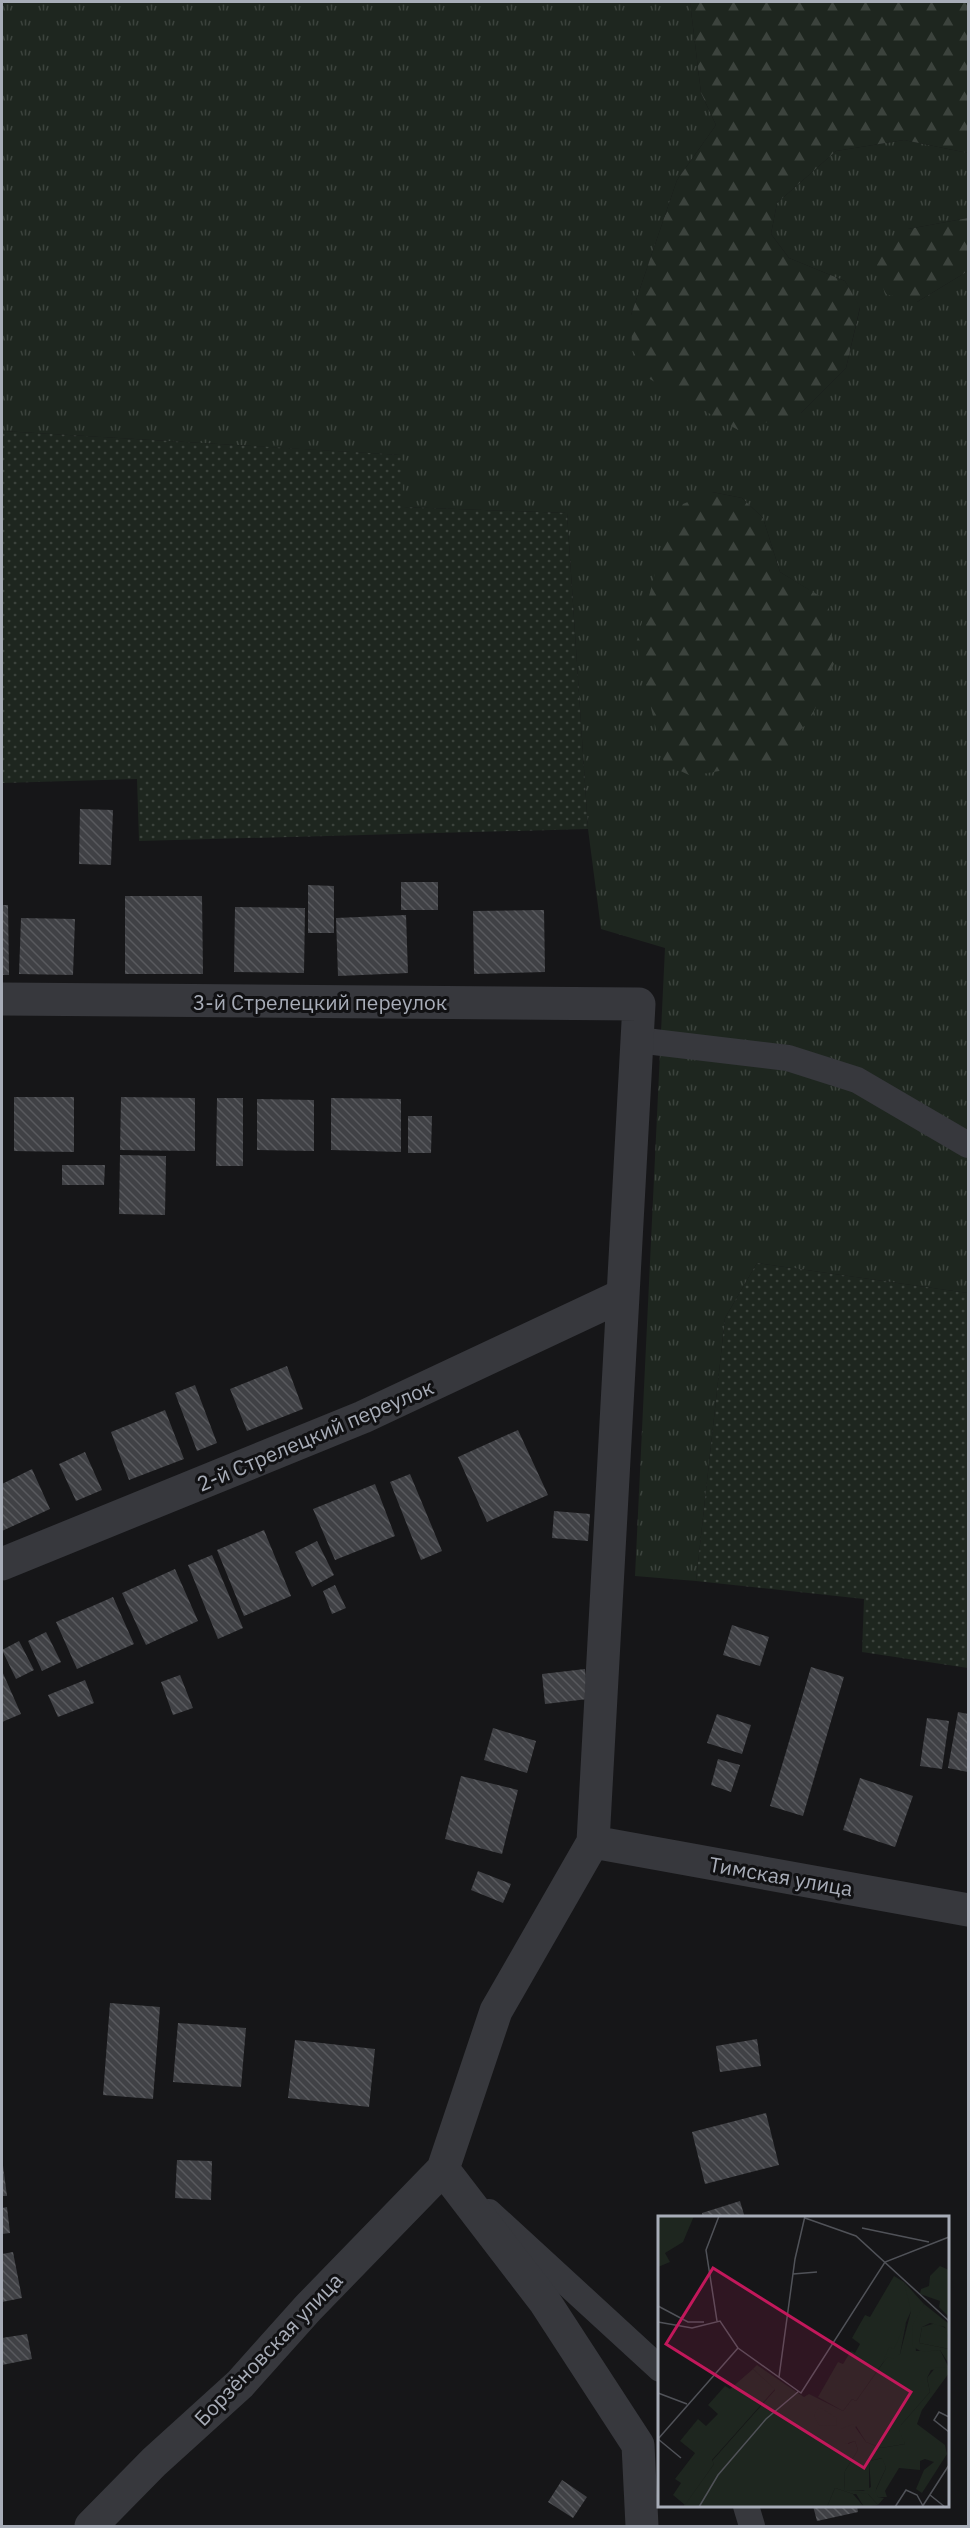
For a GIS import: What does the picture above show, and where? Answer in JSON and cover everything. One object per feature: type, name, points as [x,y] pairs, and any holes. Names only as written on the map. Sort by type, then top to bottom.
[{"type":"street","name":"3-й Стрелецкий переулок","points":[[2,999],[639,1004],[637,1040]]},
{"type":"street","points":[[637,1040],[593,1842],[496,2011],[443,2169],[545,2302],[638,2445],[642,2526]]},
{"type":"street","name":"2-й Стрелецкий переулок","points":[[2,1563],[363,1417],[623,1295]]},
{"type":"street","name":"Тимская улица","points":[[593,1842],[969,1910]]},
{"type":"street","name":"Борзёновская улица","points":[[91,2526],[154,2462],[240,2384],[308,2308],[443,2169]]},
{"type":"lane","points":[[637,1040],[788,1058],[857,1080],[969,1145]]},
{"type":"lane","points":[[443,2169],[658,2367]]},
{"type":"lane","points":[[747,2507],[752,2526]]},
{"type":"green space","points":[[2,2],[690,2],[701,93],[716,125],[677,180],[631,315],[801,413],[846,368],[860,308],[845,281],[789,258],[771,234],[777,203],[836,151],[904,140],[968,153],[968,218],[908,229],[917,302],[968,271],[968,1293],[757,1263],[725,1318],[696,1581],[635,1576],[665,948],[601,929],[588,829],[567,513],[402,507],[401,455],[2,431]],"holes":[[[712,492],[742,498],[763,518],[780,572],[827,601],[664,763]]]},
{"type":"green space","points":[[690,2],[968,2],[968,153],[904,140],[836,151],[777,203],[771,234],[789,258],[845,281],[860,307],[846,368],[801,413],[738,430],[648,378],[632,349],[631,315],[677,180],[716,125],[701,93]]},
{"type":"green space","points":[[968,218],[968,271],[917,302],[885,294],[876,262],[908,229]]},
{"type":"green space","points":[[2,431],[402,455],[403,507],[567,513],[588,829],[139,841],[137,779],[2,783]]},
{"type":"green space","points":[[712,492],[742,498],[763,518],[780,572],[828,601],[835,661],[812,716],[776,761],[691,776],[664,763],[636,644],[665,537],[683,504]]},
{"type":"green space","points":[[757,1263],[968,1293],[968,1668],[862,1652],[864,1599],[696,1581],[725,1318]]},
{"type":"building","points":[[80,809],[113,810],[111,865],[79,864]]},
{"type":"building","points":[[401,882],[438,882],[438,910],[401,910]]},
{"type":"building","points":[[308,885],[334,886],[334,933],[308,933]]},
{"type":"building","points":[[125,896],[202,896],[203,974],[125,974]]},
{"type":"building","points":[[2,905],[8,905],[9,975],[2,975]]},
{"type":"building","points":[[235,907],[305,908],[304,973],[234,972]]},
{"type":"building","points":[[544,910],[545,972],[474,974],[473,911]]},
{"type":"building","points":[[406,915],[408,973],[338,976],[336,918]]},
{"type":"building","points":[[21,918],[75,919],[73,975],[19,974]]},
{"type":"building","points":[[14,1097],[74,1097],[74,1152],[14,1151]]},
{"type":"building","points":[[121,1097],[195,1098],[195,1151],[120,1150]]},
{"type":"building","points":[[217,1098],[243,1098],[243,1166],[216,1166]]},
{"type":"building","points":[[331,1098],[401,1099],[401,1152],[331,1150]]},
{"type":"building","points":[[257,1099],[314,1100],[314,1151],[257,1150]]},
{"type":"building","points":[[408,1116],[432,1116],[431,1153],[408,1153]]},
{"type":"building","points":[[120,1155],[166,1156],[165,1215],[119,1214]]},
{"type":"building","points":[[62,1165],[105,1165],[104,1185],[62,1185]]},
{"type":"building","points":[[287,1366],[303,1409],[247,1431],[230,1389]]},
{"type":"building","points":[[195,1385],[217,1443],[197,1451],[175,1393]]},
{"type":"building","points":[[165,1410],[184,1459],[129,1480],[111,1432]]},
{"type":"building","points":[[518,1430],[548,1495],[487,1522],[458,1457]]},
{"type":"building","points":[[85,1452],[102,1490],[76,1501],[59,1464]]},
{"type":"building","points":[[32,1469],[50,1509],[2,1531],[2,1484]]},
{"type":"building","points":[[410,1474],[442,1551],[421,1560],[390,1482]]},
{"type":"building","points":[[375,1484],[395,1536],[335,1560],[313,1509]]},
{"type":"building","points":[[554,1511],[590,1514],[588,1541],[552,1538]]},
{"type":"building","points":[[264,1530],[291,1596],[244,1616],[217,1550]]},
{"type":"building","points":[[317,1541],[334,1575],[312,1587],[295,1552]]},
{"type":"building","points":[[212,1555],[243,1628],[218,1639],[188,1565]]},
{"type":"building","points":[[175,1569],[198,1621],[146,1645],[122,1593]]},
{"type":"building","points":[[335,1585],[346,1608],[332,1614],[323,1591]]},
{"type":"building","points":[[113,1597],[134,1644],[77,1669],[56,1622]]},
{"type":"building","points":[[732,1625],[769,1637],[760,1666],[723,1655]]},
{"type":"building","points":[[46,1632],[61,1662],[42,1671],[28,1641]]},
{"type":"building","points":[[19,1641],[34,1670],[16,1679],[2,1650]]},
{"type":"building","points":[[811,1667],[844,1677],[803,1816],[770,1806]]},
{"type":"building","points":[[585,1669],[588,1699],[545,1704],[542,1674]]},
{"type":"building","points":[[2,1671],[21,1714],[2,1722]]},
{"type":"building","points":[[180,1675],[193,1708],[173,1715],[161,1682]]},
{"type":"building","points":[[85,1680],[94,1703],[58,1717],[48,1695]]},
{"type":"building","points":[[958,1712],[968,1714],[968,1772],[948,1768]]},
{"type":"building","points":[[717,1714],[751,1725],[742,1754],[707,1743]]},
{"type":"building","points":[[927,1718],[949,1721],[942,1769],[920,1766]]},
{"type":"building","points":[[493,1728],[536,1741],[527,1773],[484,1760]]},
{"type":"building","points":[[718,1759],[740,1765],[731,1792],[711,1785]]},
{"type":"building","points":[[461,1776],[518,1790],[502,1854],[445,1839]]},
{"type":"building","points":[[860,1778],[913,1796],[895,1847],[843,1830]]},
{"type":"building","points":[[478,1871],[511,1884],[503,1903],[471,1890]]},
{"type":"building","points":[[110,2003],[160,2007],[153,2099],[103,2095]]},
{"type":"building","points":[[178,2023],[246,2028],[241,2087],[173,2082]]},
{"type":"building","points":[[757,2039],[761,2066],[720,2072],[716,2046]]},
{"type":"building","points":[[295,2040],[375,2049],[369,2107],[288,2098]]},
{"type":"building","points":[[766,2113],[779,2165],[705,2184],[692,2132]]},
{"type":"building","points":[[2,2158],[7,2196],[2,2196]]},
{"type":"building","points":[[177,2160],[212,2161],[211,2200],[175,2198]]},
{"type":"building","points":[[740,2201],[744,2216],[703,2216],[702,2213]]},
{"type":"building","points":[[7,2207],[10,2233],[2,2234],[2,2208]]},
{"type":"building","points":[[13,2252],[22,2298],[2,2302],[2,2254]]},
{"type":"building","points":[[27,2334],[32,2359],[2,2365],[2,2338]]},
{"type":"building","points":[[562,2480],[587,2497],[573,2518],[548,2502]]},
{"type":"building","points":[[813,2507],[857,2507],[858,2512],[817,2521]]}]
